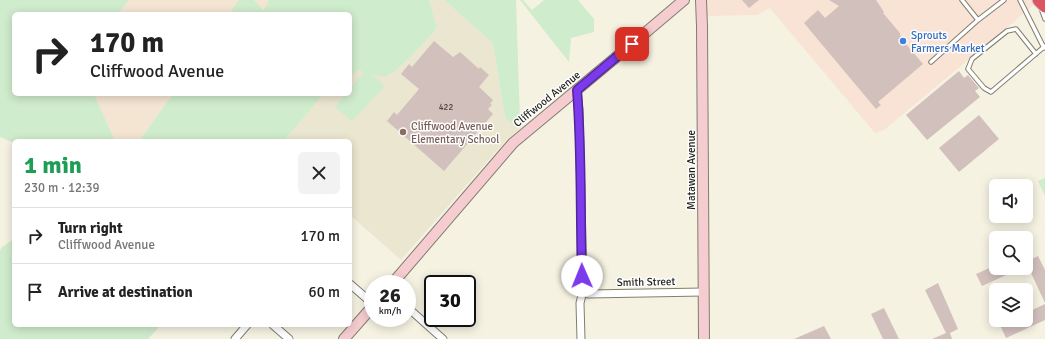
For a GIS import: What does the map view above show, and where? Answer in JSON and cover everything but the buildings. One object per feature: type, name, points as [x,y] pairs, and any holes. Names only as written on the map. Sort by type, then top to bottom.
[{"type":"highway","points":[[1038,0],[1045,6]]},
{"type":"main road","name":"Cliffwood Avenue","points":[[400,275],[513,143],[684,0]]},
{"type":"main road","name":"Matawan Avenue","points":[[701,0],[704,339]]},
{"type":"main road","points":[[344,339],[364,316]]},
{"type":"street","points":[[577,90],[583,291],[580,303],[581,339]]},
{"type":"street","points":[[352,286],[364,297]]},
{"type":"street","name":"Smith Street","points":[[588,294],[703,292]]},
{"type":"street","points":[[416,315],[443,339]]},
{"type":"street","points":[[235,339],[245,327]]},
{"type":"street","points":[[275,327],[289,339]]},
{"type":"lane","points":[[962,0],[978,20]]},
{"type":"lane","points":[[931,62],[978,20],[1004,0]]},
{"type":"lane","points":[[1020,0],[1044,47],[1036,54],[991,92],[984,88],[968,69],[972,59],[1007,32],[1016,29],[1036,54]]},
{"type":"lane","points":[[1038,0],[1045,19]]},
{"type":"shaded area","points":[[129,0],[239,0],[230,12],[120,12]]},
{"type":"shaded area","points":[[254,0],[269,0],[265,10]]},
{"type":"shaded area","name":"Cliffwood Avenue Elementary School","points":[[429,0],[444,0],[493,43],[505,118],[511,123],[520,122],[523,126],[507,139],[401,260],[352,217],[352,139],[286,138],[321,96],[352,96],[352,75],[359,70],[389,76],[403,64],[437,28]]},
{"type":"shaded area","points":[[707,0],[1032,0],[1035,4],[884,130],[875,133],[770,8],[757,15],[707,16]]},
{"type":"shaded area","points":[[95,96],[172,96],[140,139],[114,139]]},
{"type":"green space","points":[[0,0],[129,0],[120,12],[12,12],[12,96],[95,96],[114,139],[12,139],[12,142],[0,137]]},
{"type":"green space","points":[[239,0],[254,0],[264,10],[269,0],[429,0],[437,28],[412,55],[391,74],[384,77],[372,74],[385,86],[352,121],[335,107],[343,96],[352,96],[352,87],[364,72],[359,70],[352,75],[352,12],[230,12]]},
{"type":"green space","points":[[444,0],[516,0],[520,122],[511,123],[505,118],[493,43]]},
{"type":"green space","points":[[520,0],[523,0],[532,10],[544,0],[578,0],[594,19],[594,32],[571,38],[569,62]]},
{"type":"green space","points":[[172,96],[321,96],[286,138],[287,139],[140,139]]},
{"type":"green space","points":[[1045,178],[1045,196],[1038,181]]},
{"type":"green space","points":[[12,240],[12,327],[159,327],[148,339],[0,339],[0,250]]},
{"type":"place","name":"Sprouts Farmers Market","points":[[903,41]]},
{"type":"place","name":"Cliffwood Avenue Elementary School","points":[[403,132]]},
{"type":"route","points":[[582,276],[580,154],[577,90],[632,44]]}]
